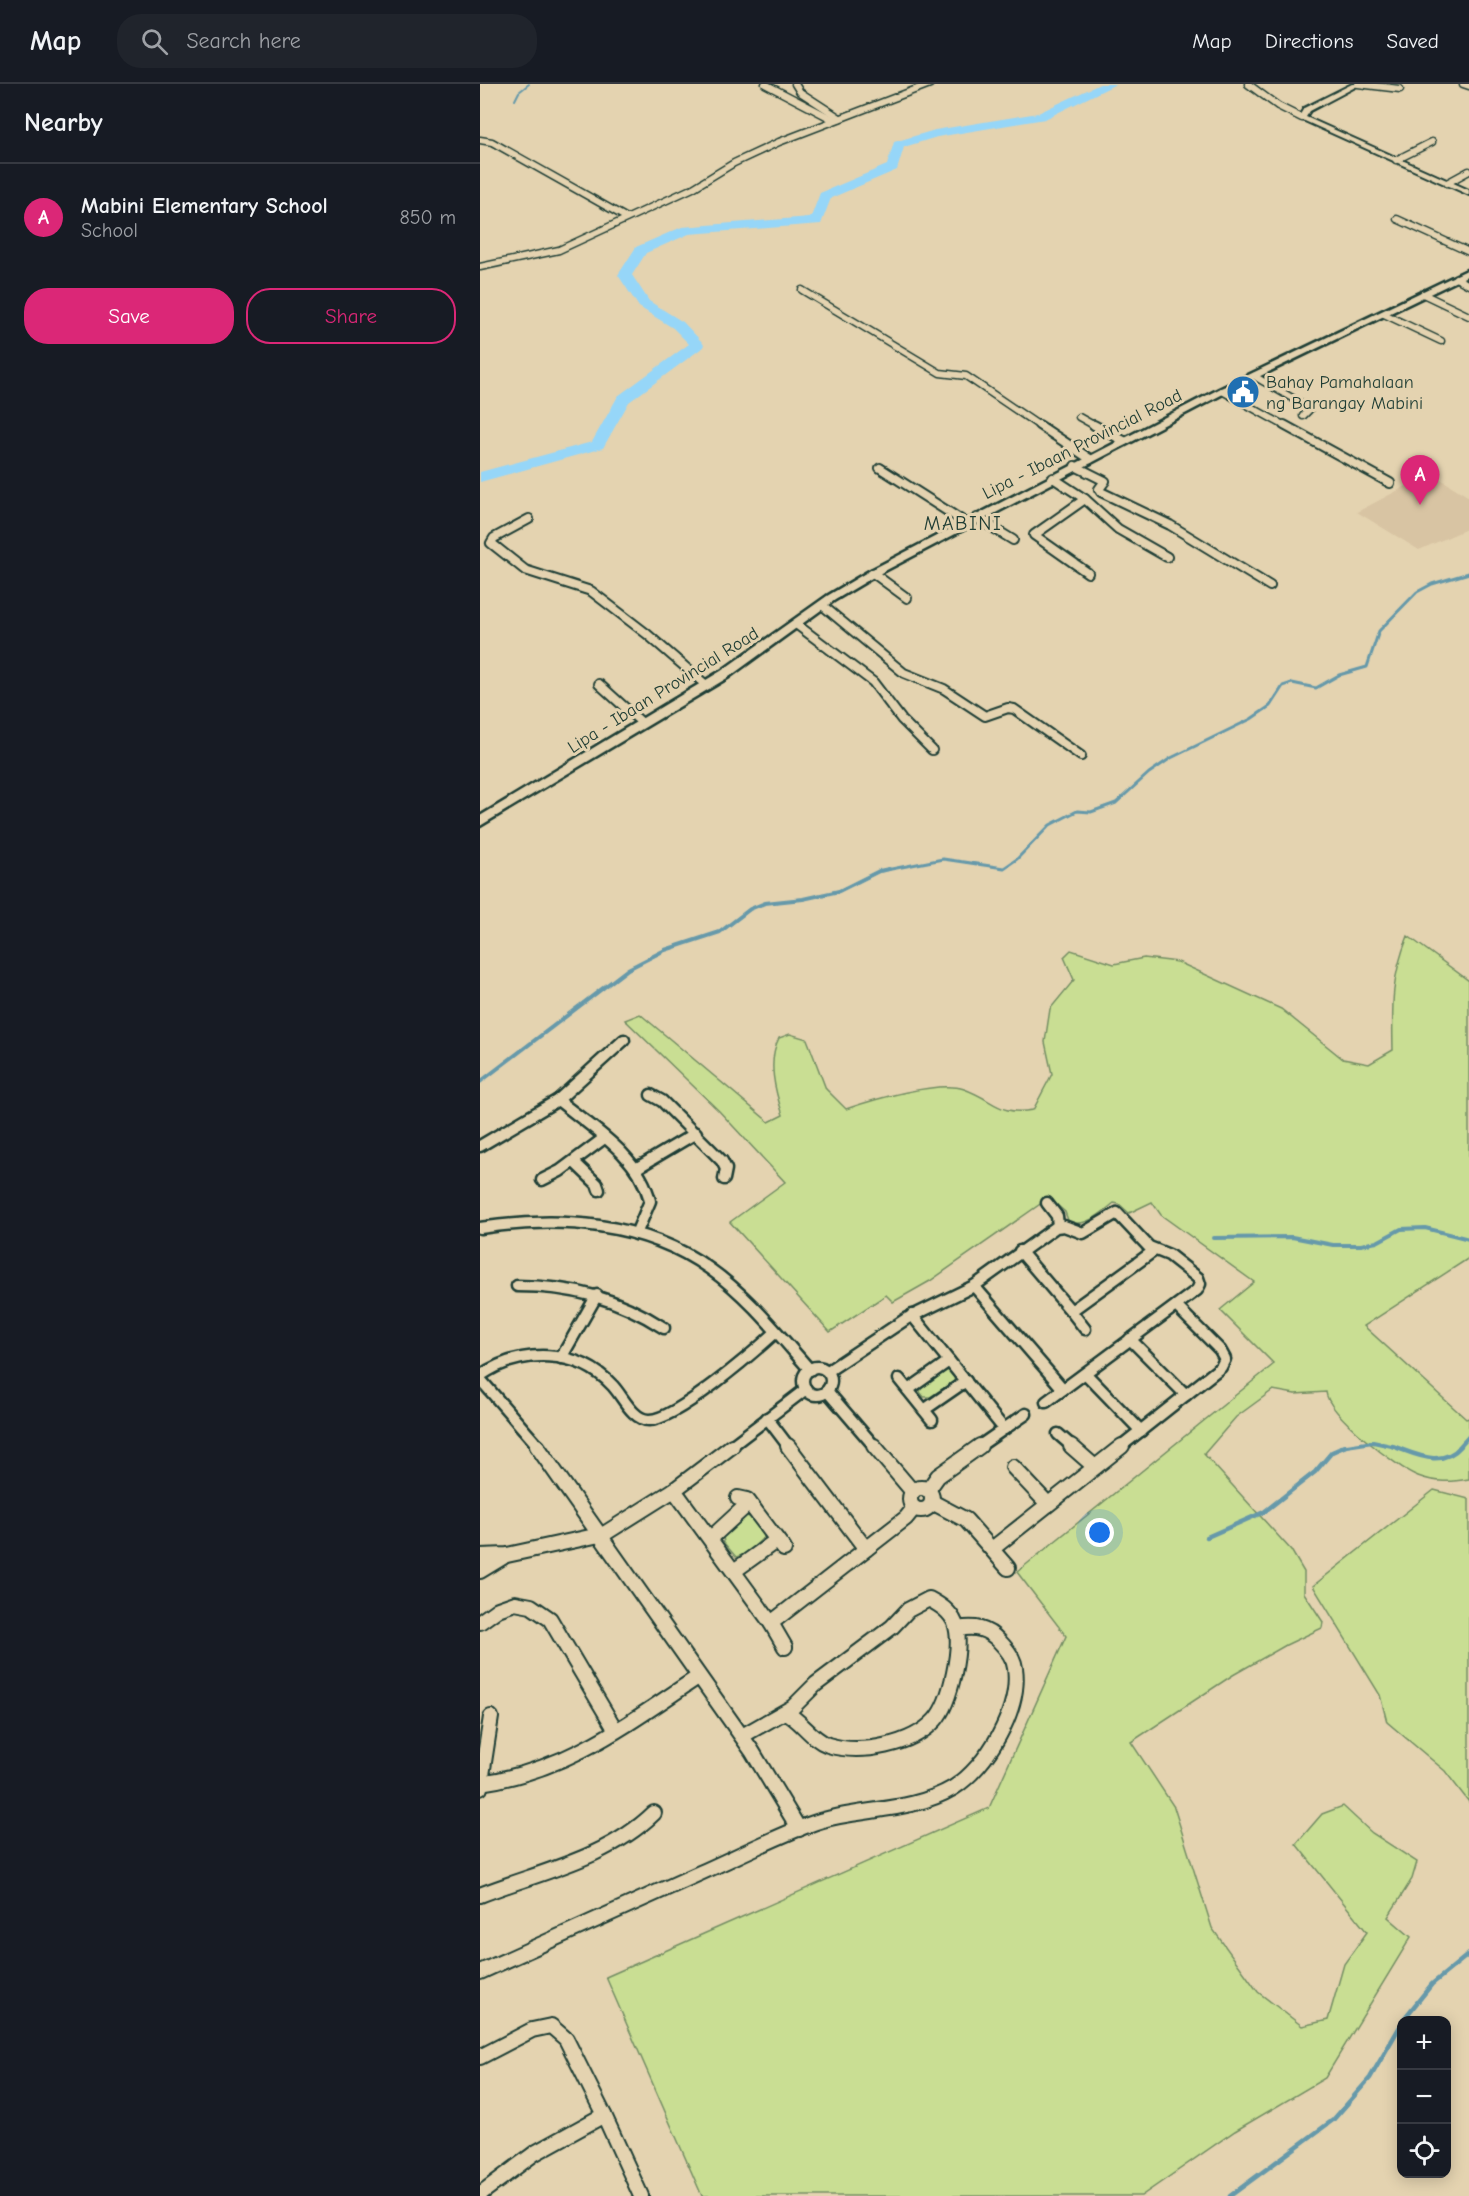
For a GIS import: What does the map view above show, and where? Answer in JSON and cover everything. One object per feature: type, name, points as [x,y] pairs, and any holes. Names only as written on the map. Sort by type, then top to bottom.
[{"type":"main road","name":"Lipa - Ibaan Provincial Road","points":[[480,822],[742,663],[822,605],[873,573],[1222,391],[1469,272]]},
{"type":"street","points":[[765,84],[837,119]]},
{"type":"street","points":[[795,84],[801,92],[837,119]]},
{"type":"street","points":[[480,267],[559,250],[693,188],[734,163],[779,142],[930,84]]},
{"type":"street","points":[[1248,84],[1278,106],[1302,118],[1469,193]]},
{"type":"street","points":[[1302,118],[1307,110],[1357,84],[1400,89]]},
{"type":"street","points":[[1463,84],[1469,86]]},
{"type":"street","points":[[480,140],[492,142],[521,157],[627,218]]},
{"type":"street","points":[[1396,160],[1432,142]]},
{"type":"street","points":[[1447,183],[1469,171]]},
{"type":"street","points":[[1396,219],[1469,252]]},
{"type":"street","points":[[1456,279],[1469,285]]},
{"type":"street","points":[[802,290],[940,373],[966,376],[1090,459]]},
{"type":"street","points":[[1423,294],[1469,316]]},
{"type":"street","points":[[1384,314],[1441,341]]},
{"type":"street","points":[[1254,376],[1306,406],[1309,410],[1303,416]]},
{"type":"street","points":[[1222,391],[1390,483]]},
{"type":"street","points":[[1079,417],[1124,441]]},
{"type":"street","points":[[1075,466],[1104,480],[1099,489],[1101,492],[1170,525],[1270,586]]},
{"type":"street","points":[[880,468],[971,521],[1013,540]]},
{"type":"street","points":[[1053,478],[1085,499],[1118,529],[1167,557]]},
{"type":"street","points":[[1085,499],[1034,534],[1088,573]]},
{"type":"street","points":[[529,519],[494,538],[491,543],[525,570],[591,591],[647,634],[706,685]]},
{"type":"street","points":[[873,573],[907,598]]},
{"type":"street","points":[[822,605],[913,678],[944,689],[985,716],[1008,708],[1014,709],[1081,756]]},
{"type":"street","points":[[795,624],[873,682],[902,720],[932,750]]},
{"type":"street","points":[[599,684],[642,723]]},
{"type":"street","points":[[480,1146],[558,1100],[624,1040]]},
{"type":"street","points":[[651,1095],[662,1101],[696,1132],[722,1161],[726,1169],[724,1179]]},
{"type":"street","points":[[558,1100],[637,1168],[648,1190],[650,1201],[636,1234]]},
{"type":"street","points":[[637,1168],[696,1132]]},
{"type":"street","points":[[542,1180],[573,1162],[603,1139]]},
{"type":"street","points":[[573,1162],[597,1184],[599,1190]]},
{"type":"street","points":[[1047,1203],[1057,1216],[1058,1226]]},
{"type":"street","points":[[827,1391],[813,1394],[806,1389],[803,1379],[810,1370],[817,1368],[828,1371],[912,1315],[974,1286],[1058,1226],[1083,1233],[1105,1218],[1119,1214],[1155,1250],[1169,1255],[1200,1281],[1197,1290],[1046,1402]]},
{"type":"street","points":[[480,1228],[510,1223],[549,1222],[587,1224],[636,1234],[708,1267],[754,1307],[810,1370]]},
{"type":"street","points":[[1071,1311],[1155,1250]]},
{"type":"street","points":[[1020,1251],[1085,1329]]},
{"type":"street","points":[[517,1286],[550,1286],[597,1295],[631,1308],[664,1328]]},
{"type":"street","points":[[974,1286],[1063,1389]]},
{"type":"street","points":[[561,1358],[597,1295]]},
{"type":"street","points":[[992,1548],[1221,1367],[1225,1359],[1220,1350],[1176,1306]]},
{"type":"street","points":[[912,1315],[1004,1429]]},
{"type":"street","points":[[776,1332],[739,1364],[677,1408],[646,1425],[615,1388],[599,1374],[561,1358],[534,1356],[509,1359],[498,1363],[482,1383],[551,1462],[604,1534],[698,1677],[742,1736],[799,1829]]},
{"type":"street","points":[[1130,1339],[1186,1395]]},
{"type":"street","points":[[908,1390],[950,1361]]},
{"type":"street","points":[[827,1391],[832,1381],[828,1371]]},
{"type":"street","points":[[1086,1374],[1142,1431]]},
{"type":"street","points":[[899,1379],[932,1420]]},
{"type":"street","points":[[924,1410],[966,1381]]},
{"type":"street","points":[[480,1556],[507,1555],[604,1534],[674,1490],[806,1389]]},
{"type":"street","points":[[827,1391],[913,1492]]},
{"type":"street","points":[[1008,1568],[966,1520],[930,1496],[920,1489],[913,1492],[909,1500],[914,1508],[923,1510],[930,1496],[938,1476],[1026,1414]]},
{"type":"street","points":[[767,1418],[866,1549]]},
{"type":"street","points":[[1058,1434],[1095,1467]]},
{"type":"street","points":[[1013,1467],[1047,1503]]},
{"type":"street","points":[[674,1490],[711,1538],[771,1623],[785,1647]]},
{"type":"street","points":[[711,1538],[743,1501],[781,1544],[734,1571]]},
{"type":"street","points":[[771,1623],[906,1518],[914,1508]]},
{"type":"street","points":[[480,1571],[507,1555]]},
{"type":"street","points":[[742,1736],[785,1712],[816,1684],[892,1627],[908,1610],[922,1601],[929,1599],[944,1607],[958,1629],[958,1656],[944,1706],[935,1720],[910,1737],[863,1746],[830,1746],[818,1740],[798,1718],[785,1712]]},
{"type":"street","points":[[480,1622],[499,1606],[522,1602],[536,1606],[550,1619],[615,1729]]},
{"type":"street","points":[[480,1972],[799,1829],[834,1816],[897,1805],[944,1792],[967,1779],[986,1760],[1006,1715],[1014,1685],[1015,1668],[1007,1651],[985,1629],[972,1626],[958,1629]]},
{"type":"street","points":[[491,1718],[481,1784],[544,1769],[579,1753],[698,1677]]},
{"type":"street","points":[[480,1895],[574,1860],[619,1840],[639,1828],[654,1813]]},
{"type":"street","points":[[480,2057],[532,2030],[551,2026],[566,2039],[641,2196]]},
{"type":"street","points":[[480,2194],[535,2154],[604,2115]]},
{"type":"shaded area","points":[[1431,473],[1469,497],[1469,528],[1419,550],[1357,512]]},
{"type":"green space","points":[[1408,936],[1469,981],[1469,1258],[1364,1326],[1466,1419],[1469,1418],[1469,1479],[1437,1481],[1408,1471],[1380,1452],[1350,1426],[1330,1402],[1326,1392],[1295,1394],[1273,1390],[1236,1417],[1204,1454],[1291,1550],[1304,1572],[1304,1593],[1323,1622],[1322,1628],[1233,1675],[1131,1742],[1174,1807],[1212,1928],[1258,1992],[1302,2026],[1328,2020],[1344,1964],[1367,1932],[1296,1844],[1322,1814],[1343,1806],[1372,1833],[1417,1862],[1412,1879],[1388,1917],[1411,1937],[1325,2078],[1235,2131],[1141,2196],[702,2196],[606,1977],[989,1808],[1066,1636],[1017,1572],[1274,1364],[1220,1310],[1254,1282],[1161,1215],[1152,1202],[1129,1213],[1119,1204],[1114,1203],[1088,1221],[1069,1223],[1065,1212],[1049,1198],[930,1281],[893,1302],[886,1295],[830,1332],[730,1222],[785,1182],[719,1111],[625,1020],[640,1014],[769,1122],[783,1115],[775,1086],[773,1056],[779,1038],[790,1034],[807,1039],[826,1089],[846,1109],[905,1092],[953,1087],[974,1093],[1004,1109],[1033,1110],[1052,1074],[1045,1042],[1050,1009],[1074,980],[1064,957],[1071,950],[1114,964],[1144,958],[1178,962],[1281,1009],[1343,1059],[1369,1064],[1393,1050],[1394,992],[1398,965]]},
{"type":"green space","points":[[945,1370],[951,1371],[955,1376],[954,1381],[930,1397],[924,1397],[920,1392],[922,1386]]},
{"type":"green space","points":[[1434,1490],[1469,1499],[1469,1802],[1445,1771],[1387,1722],[1380,1695],[1313,1586]]},
{"type":"green space","points":[[746,1516],[758,1524],[764,1537],[746,1554],[736,1557],[724,1543],[723,1536]]},
{"type":"waterway","points":[[515,100],[519,92],[529,84]]},
{"type":"waterway","points":[[480,477],[598,445],[623,399],[697,345],[678,325],[644,304],[625,275],[641,250],[687,230],[816,221],[825,196],[893,167],[898,145],[935,134],[1041,116],[1110,84]]},
{"type":"waterway","points":[[881,871],[943,859],[1004,868],[1017,859],[1050,825],[1077,811],[1091,812],[1116,803],[1149,773],[1171,758],[1251,719],[1270,706],[1283,686],[1292,683],[1316,688],[1339,675],[1367,667],[1379,631],[1417,592],[1432,584],[1469,573]]},
{"type":"waterway","points":[[480,1082],[628,969],[665,950],[720,932],[750,909],[765,903],[803,899],[839,891],[879,871],[889,869]]},
{"type":"waterway","points":[[1214,1238],[1292,1237],[1333,1245],[1361,1245],[1377,1242],[1401,1229],[1425,1228],[1469,1239]]},
{"type":"waterway","points":[[1459,1447],[1469,1436]]},
{"type":"waterway","points":[[1346,1446],[1373,1442],[1393,1446]]},
{"type":"waterway","points":[[1207,1537],[1264,1512],[1315,1472],[1332,1452],[1346,1446]]},
{"type":"waterway","points":[[1340,1447],[1346,1446]]},
{"type":"waterway","points":[[1393,1446],[1419,1456],[1437,1458],[1445,1457],[1461,1446]]},
{"type":"waterway","points":[[1406,2016],[1432,1984],[1469,1954]]},
{"type":"waterway","points":[[1230,2196],[1333,2120],[1370,2078],[1397,2032]]},
{"type":"place","name":"Bahay Pamahalaan ng Barangay Mabini","points":[[1243,392]]},
{"type":"place","name":"Mabini Elementary School","points":[[1420,505]]},
{"type":"district","name":"MABINI","points":[[963,523]]}]
